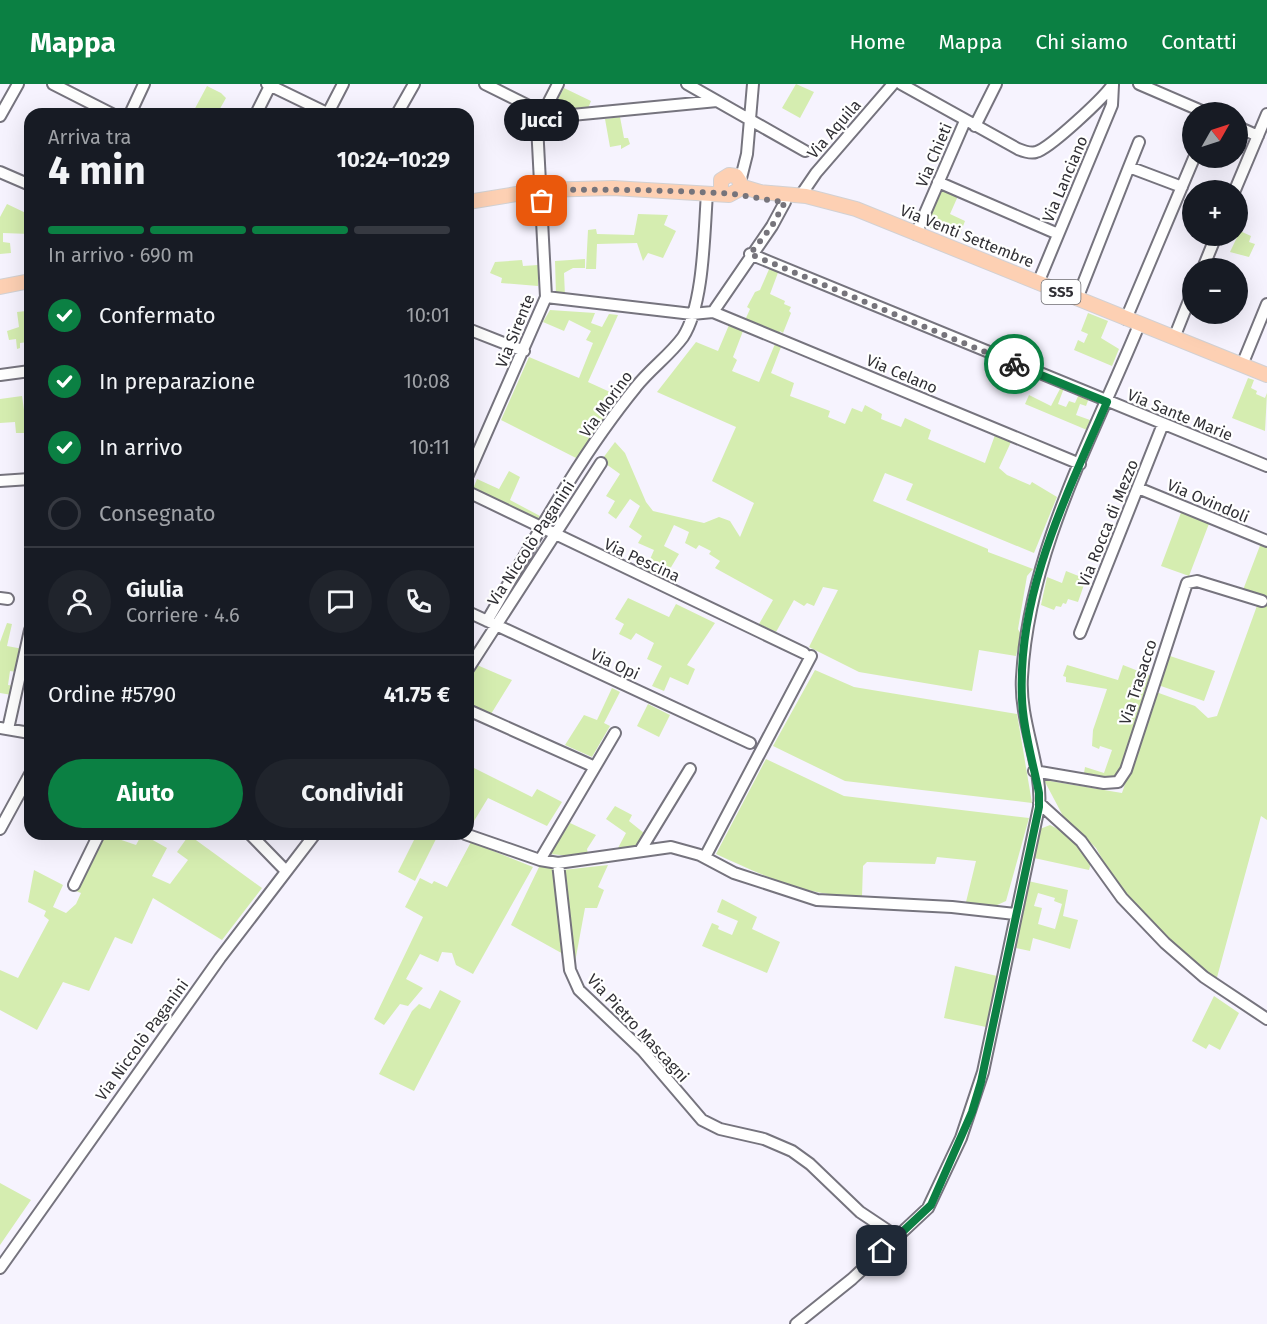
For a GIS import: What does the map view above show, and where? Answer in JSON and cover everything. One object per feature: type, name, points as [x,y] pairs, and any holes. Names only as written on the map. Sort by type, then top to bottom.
[{"type":"main road","name":"Via Venti Settembre","points":[[731,186],[760,192],[801,195],[853,208],[1267,375]]},
{"type":"main road","name":"Via Venti Settembre","points":[[731,186],[785,202],[820,200]]},
{"type":"main road","points":[[474,201],[541,190],[613,188],[707,194],[731,186]]},
{"type":"main road","points":[[0,286],[24,281]]},
{"type":"street","points":[[0,116],[18,84]]},
{"type":"street","points":[[53,84],[100,108]]},
{"type":"street","points":[[133,108],[144,84]]},
{"type":"street","points":[[331,108],[344,84]]},
{"type":"street","points":[[400,108],[414,84]]},
{"type":"street","points":[[485,84],[551,117],[717,101]]},
{"type":"street","points":[[542,112],[558,84]]},
{"type":"street","points":[[687,84],[805,151]]},
{"type":"street","points":[[731,186],[745,160],[753,84]]},
{"type":"street","name":"Via Aquila","points":[[801,195],[816,173],[893,84]]},
{"type":"street","points":[[901,84],[1018,149],[1035,153],[1058,137],[1113,85]]},
{"type":"street","name":"Via Chieti","points":[[916,234],[938,183],[970,124],[996,84]]},
{"type":"street","points":[[1139,84],[1182,103]]},
{"type":"street","points":[[259,108],[269,85],[316,108]]},
{"type":"street","name":"Via Lanciano","points":[[1038,283],[1112,105],[1113,85]]},
{"type":"street","name":"Via Sirente","points":[[474,462],[546,297],[537,125],[542,112]]},
{"type":"street","points":[[1239,180],[1267,114]]},
{"type":"street","points":[[1248,132],[1258,136]]},
{"type":"street","points":[[1077,299],[1139,142]]},
{"type":"street","points":[[796,1324],[852,1279],[931,1205],[972,1112],[981,1082],[1039,803],[1022,698],[1029,614],[1049,536],[1107,402],[1133,322],[1182,187],[1129,167]]},
{"type":"street","points":[[0,172],[24,182]]},
{"type":"street","points":[[938,183],[1058,234]]},
{"type":"street","name":"Via Morino","points":[[492,623],[540,528],[636,386],[683,336],[692,314],[702,264],[707,194]]},
{"type":"street","points":[[546,297],[692,314],[713,312],[750,254],[772,226],[785,202]]},
{"type":"street","name":"Via Sante Marie","points":[[750,254],[1267,466]]},
{"type":"street","points":[[1242,365],[1267,304]]},
{"type":"street","name":"Via Celano","points":[[713,312],[1080,464]]},
{"type":"street","points":[[1173,338],[1182,317]]},
{"type":"street","points":[[474,331],[524,351]]},
{"type":"street","points":[[0,375],[24,372]]},
{"type":"street","name":"Via Rocca di Mezzo","points":[[1080,633],[1163,424]]},
{"type":"street","name":"Via Niccolò Paganini","points":[[474,658],[492,623],[601,463]]},
{"type":"street","points":[[0,482],[24,480]]},
{"type":"street","name":"Via Ovindoli","points":[[1138,488],[1267,541]]},
{"type":"street","name":"Via Pescina","points":[[474,495],[553,535],[807,655],[705,857]]},
{"type":"street","name":"Via Trasacco","points":[[1035,771],[1104,783],[1118,782],[1126,770],[1187,583],[1197,580],[1262,601]]},
{"type":"street","name":"Via Opi","points":[[474,615],[750,743]]},
{"type":"street","points":[[24,653],[4,728],[24,732]]},
{"type":"street","points":[[474,713],[595,767]]},
{"type":"street","points":[[540,860],[615,734]]},
{"type":"street","points":[[640,851],[690,769]]},
{"type":"street","points":[[0,829],[24,785]]},
{"type":"street","points":[[1039,803],[1084,844],[1122,898],[1165,944],[1204,977],[1267,1020]]},
{"type":"street","points":[[474,837],[540,860],[558,863],[671,847],[705,857],[734,873],[817,900],[952,907],[1015,914]]},
{"type":"street","points":[[74,885],[96,840]]},
{"type":"street","points":[[256,840],[286,871]]},
{"type":"street","name":"Via Niccolò Paganini","points":[[0,1268],[213,967],[310,840]]},
{"type":"street","name":"Via Pietro Mascagni","points":[[558,863],[571,975],[585,997],[643,1051],[702,1120],[720,1129],[764,1139],[792,1151],[810,1164],[860,1212],[896,1236]]},
{"type":"green space","points":[[796,84],[814,92],[800,118],[782,108]]},
{"type":"green space","points":[[207,86],[226,98],[220,108],[195,108]]},
{"type":"green space","points":[[564,88],[591,101],[587,111],[555,112],[553,108]]},
{"type":"green space","points":[[620,117],[624,138],[628,138],[630,144],[621,149],[621,145],[610,147],[605,119]]},
{"type":"green space","points":[[940,189],[958,196],[950,214],[965,221],[958,239],[925,226]]},
{"type":"green space","points":[[7,204],[24,212],[24,234],[3,233],[3,242],[10,243],[11,253],[0,254],[0,217]]},
{"type":"green space","points":[[638,214],[668,215],[664,225],[676,231],[663,258],[648,253],[643,261],[637,243],[597,244],[596,269],[586,269],[588,230],[596,229],[597,234],[634,235]]},
{"type":"green space","points":[[1248,235],[1251,236],[1249,242],[1255,244],[1249,257],[1230,252],[1233,246],[1248,246]]},
{"type":"green space","points":[[585,259],[585,268],[573,268],[564,273],[565,296],[556,295],[555,261]]},
{"type":"green space","points":[[522,260],[523,266],[538,265],[538,286],[501,283],[502,278],[490,273],[495,262]]},
{"type":"green space","points":[[770,267],[779,270],[770,294],[785,301],[784,304],[791,307],[783,333],[780,331],[779,334],[750,323],[746,318],[750,309],[747,307],[755,292],[760,290]]},
{"type":"green space","points":[[550,310],[595,313],[591,323],[602,327],[609,314],[618,315],[588,382],[621,397],[580,460],[501,420],[529,357],[579,378],[593,343],[586,340],[591,331],[569,320],[564,331],[543,322]]},
{"type":"green space","points":[[24,311],[24,342],[20,343],[20,348],[17,349],[16,339],[9,340],[7,331],[19,327],[17,312]]},
{"type":"green space","points":[[1088,313],[1108,321],[1101,338],[1119,349],[1112,366],[1074,350],[1078,340],[1084,343],[1088,334],[1081,331]]},
{"type":"green space","points":[[729,325],[743,331],[733,357],[737,360],[732,371],[759,382],[775,344],[781,347],[771,373],[794,383],[790,396],[830,411],[828,417],[845,424],[852,408],[862,412],[865,405],[882,414],[881,419],[901,427],[905,418],[931,430],[928,439],[985,463],[995,435],[1011,442],[999,468],[1007,475],[1030,485],[1032,482],[1057,497],[1034,553],[906,500],[913,484],[885,473],[873,501],[988,549],[988,552],[1033,569],[1027,576],[1018,629],[1021,635],[1016,656],[979,650],[972,691],[859,672],[809,647],[838,590],[823,587],[814,606],[807,603],[804,606],[794,600],[776,632],[759,624],[773,600],[715,568],[720,561],[709,554],[711,551],[699,545],[696,549],[685,543],[689,532],[674,525],[664,546],[679,554],[664,579],[645,571],[654,550],[638,543],[642,536],[629,527],[640,506],[630,499],[616,519],[608,513],[615,501],[606,496],[620,474],[606,464],[603,458],[615,442],[625,453],[646,502],[653,511],[704,523],[719,517],[730,521],[740,537],[754,503],[712,481],[736,427],[657,392],[696,342],[718,351]]},
{"type":"green space","points":[[1248,378],[1254,380],[1251,388],[1257,391],[1256,394],[1265,398],[1267,393],[1265,431],[1232,418]]},
{"type":"green space","points":[[1061,387],[1064,388],[1058,404],[1066,407],[1069,401],[1075,403],[1079,394],[1089,398],[1086,406],[1080,404],[1076,415],[1090,420],[1087,430],[1025,404],[1029,395],[1051,406]]},
{"type":"green space","points":[[22,396],[24,433],[16,433],[15,422],[0,423],[0,399]]},
{"type":"green space","points":[[509,471],[520,477],[510,500],[540,516],[537,520],[474,489],[474,486],[477,479],[499,489]]},
{"type":"green space","points":[[1182,510],[1210,521],[1189,576],[1161,566]]},
{"type":"green space","points":[[1261,543],[1267,546],[1267,597],[1243,590]]},
{"type":"green space","points":[[1066,571],[1086,579],[1078,602],[1068,599],[1066,604],[1063,603],[1061,607],[1056,606],[1054,610],[1041,605],[1047,577],[1062,583]]},
{"type":"green space","points":[[628,598],[669,617],[676,604],[715,623],[687,665],[695,669],[688,685],[670,677],[664,691],[652,686],[662,666],[647,659],[654,643],[636,633],[631,640],[619,634],[624,624],[615,619]]},
{"type":"green space","points":[[1267,598],[1267,820],[1261,816],[1216,981],[1184,955],[1132,903],[1096,848],[1063,816],[1044,780],[1122,793],[1156,692],[1195,706],[1208,718],[1217,716],[1258,603],[1265,605]]},
{"type":"green space","points":[[7,623],[12,624],[7,646],[23,649],[17,672],[10,671],[8,685],[15,686],[12,695],[0,693],[0,642]]},
{"type":"green space","points":[[1167,655],[1215,671],[1204,701],[1158,685]]},
{"type":"green space","points":[[477,665],[512,680],[491,714],[474,707],[474,669]]},
{"type":"green space","points":[[1067,665],[1118,680],[1123,665],[1151,676],[1117,779],[1084,773],[1085,767],[1104,773],[1112,750],[1092,746],[1093,730],[1107,689],[1066,682],[1066,677],[1063,676]]},
{"type":"green space","points":[[815,670],[854,687],[1017,714],[1032,803],[845,781],[773,746]]},
{"type":"green space","points":[[612,688],[620,692],[604,723],[610,726],[592,757],[565,745],[584,715],[597,720]]},
{"type":"green space","points":[[648,704],[670,715],[659,737],[637,726]]},
{"type":"green space","points":[[766,759],[844,796],[1029,818],[1006,901],[995,906],[966,902],[976,861],[937,857],[935,864],[867,862],[863,866],[862,896],[842,896],[786,884],[716,854]]},
{"type":"green space","points":[[474,768],[532,797],[537,789],[562,802],[547,826],[488,798],[474,821]]},
{"type":"green space","points":[[615,806],[632,815],[629,821],[644,833],[635,847],[618,848],[626,833],[606,819]]},
{"type":"green space","points":[[570,823],[596,835],[587,849],[588,854],[570,856],[550,854]]},
{"type":"green space","points":[[1050,825],[1079,846],[1091,863],[1089,870],[1034,858],[1040,829]]},
{"type":"green space","points":[[101,840],[121,840],[136,845],[139,840],[153,840],[167,848],[152,876],[170,884],[188,860],[177,852],[185,840],[196,840],[262,888],[222,940],[153,898],[132,944],[115,937],[89,991],[63,982],[37,1030],[0,1010],[0,970],[18,978],[49,920],[44,916],[46,911],[28,902],[34,870],[63,885],[53,907],[66,913],[76,904],[81,893],[76,891]]},
{"type":"green space","points":[[414,840],[436,840],[415,881],[398,872]]},
{"type":"green space","points":[[471,842],[533,867],[473,974],[456,965],[452,953],[442,952],[438,962],[420,954],[406,979],[423,988],[408,1006],[400,1004],[384,1025],[374,1019],[423,917],[405,907],[420,878],[432,884],[434,881],[447,887]]},
{"type":"green space","points":[[540,865],[555,870],[565,955],[511,925]]},
{"type":"green space","points":[[608,865],[598,887],[604,890],[597,908],[585,908],[573,973],[563,870]]},
{"type":"green space","points":[[1028,881],[1068,890],[1063,916],[1078,920],[1070,949],[1033,938],[1030,951],[1012,947]],"holes":[[[1038,893],[1055,898],[1054,901],[1062,904],[1055,929],[1038,924],[1042,908],[1034,906]]]},
{"type":"green space","points":[[722,899],[757,917],[752,929],[780,942],[767,973],[702,946],[712,923],[719,926],[718,929],[732,935],[738,921],[717,912]]},
{"type":"green space","points":[[955,966],[997,976],[986,1027],[944,1018]]},
{"type":"green space","points":[[440,990],[461,1001],[414,1091],[379,1074],[412,1011],[419,1004],[430,1009]]},
{"type":"green space","points":[[1214,996],[1239,1013],[1220,1050],[1209,1044],[1206,1049],[1192,1041]]},
{"type":"green space","points":[[0,1183],[31,1200],[0,1245]]},
{"type":"way so far","points":[[542,201],[541,190],[613,188],[704,194],[724,193],[754,200],[785,202],[772,226],[750,254],[1014,364]]},
{"type":"place","name":"Jucci","points":[[542,201]]},
{"type":"route","points":[[882,1251],[933,1201],[972,1112],[979,1088],[1039,807],[1039,793],[1024,722],[1022,698],[1022,675],[1031,605],[1049,536],[1107,402],[1014,364]]}]
